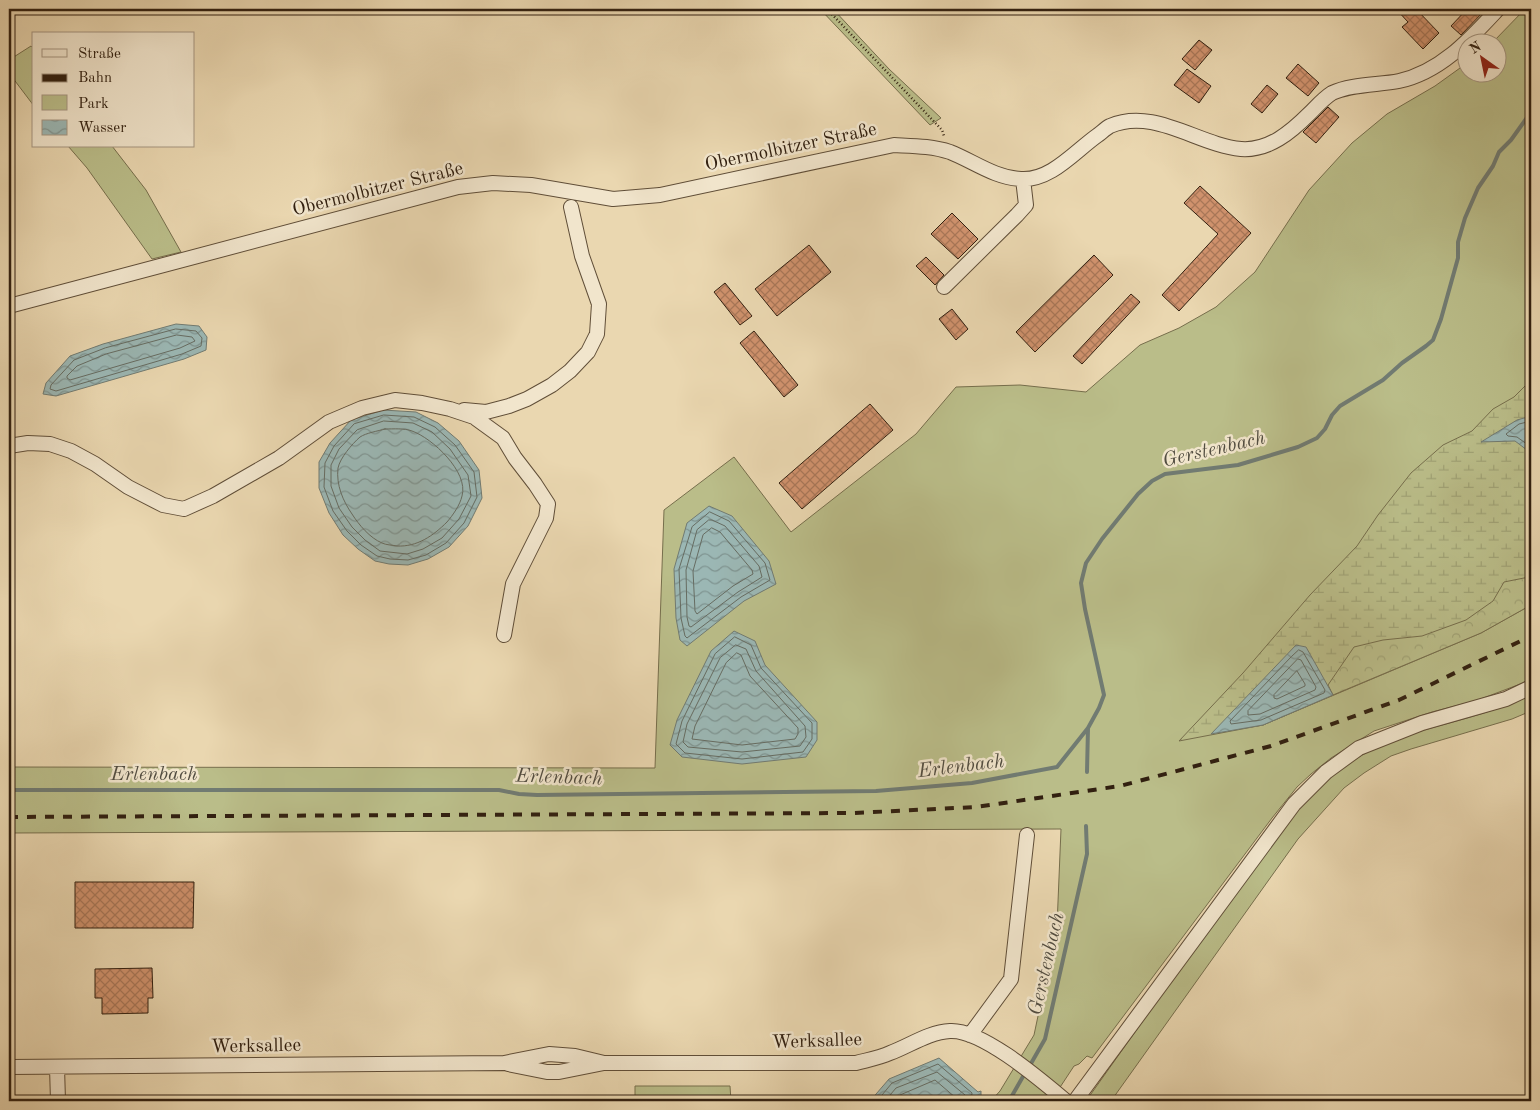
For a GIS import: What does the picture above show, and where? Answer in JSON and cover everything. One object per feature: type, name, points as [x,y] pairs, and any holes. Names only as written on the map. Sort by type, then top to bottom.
[{"type":"street","name":"Obermolbitzer Straße","points":[[9,306],[458,187],[493,183],[531,185],[613,199],[660,195],[894,145],[926,146],[950,152],[1000,175],[1023,179],[1043,175],[1066,161],[1110,126],[1132,121],[1158,123],[1223,146],[1243,149],[1257,147],[1276,141],[1288,133],[1332,93],[1401,80],[1432,68],[1470,39],[1498,9]]},
{"type":"street","points":[[944,287],[1026,205],[1023,179]]},
{"type":"street","points":[[450,409],[486,412],[528,399],[552,385],[570,371],[588,352],[597,334],[598,304],[582,256],[571,207]]},
{"type":"street","points":[[9,446],[28,443],[50,444],[71,451],[95,464],[137,492],[163,505],[184,509],[221,491],[279,458],[329,422],[362,408],[394,400],[422,403],[474,417],[503,438],[548,504],[546,518],[513,584],[504,635]]},
{"type":"street","points":[[1075,1101],[1294,804],[1326,772],[1359,748],[1422,723],[1506,698],[1531,687]]},
{"type":"street","points":[[970,1035],[1011,979],[1027,835]]},
{"type":"street","name":"Werksallee","points":[[9,1067],[504,1063],[540,1071],[559,1072],[604,1063],[856,1063],[888,1054],[915,1042],[952,1031],[970,1035],[985,1042],[1010,1058],[1066,1101]]},
{"type":"street","points":[[57,1067],[58,1101]]},
{"type":"path","points":[[827,9],[942,130],[950,152]]},
{"type":"green space","points":[[820,9],[833,9],[889,69],[941,118],[930,125]]},
{"type":"green space","points":[[1525,9],[1531,9],[1531,453],[1212,733],[1263,725],[1481,633],[1531,605],[1531,680],[1478,700],[1432,712],[1374,731],[1331,758],[1311,774],[1297,787],[1272,818],[1092,1058],[1087,1056],[1074,1066],[1051,1101],[991,1101],[1000,1091],[1034,1035],[1057,926],[1061,829],[9,833],[9,767],[655,768],[664,510],[734,457],[791,532],[916,434],[956,387],[1020,385],[1086,392],[1140,345],[1179,328],[1216,307],[1255,272],[1309,190],[1352,143],[1387,114],[1435,86],[1458,69],[1458,82],[1508,82],[1508,32],[1503,32]]},
{"type":"green space","points":[[32,47],[32,103],[9,73],[9,60]]},
{"type":"green space","points":[[70,148],[114,148],[146,190],[181,252],[152,259],[87,168]]},
{"type":"green space","points":[[1531,380],[1531,576],[1504,582],[1493,601],[1466,620],[1422,636],[1383,640],[1354,647],[1328,685],[1333,695],[1263,725],[1179,741],[1243,673],[1310,595],[1357,546],[1378,515],[1411,473],[1443,445],[1472,431],[1493,409],[1514,397]]},
{"type":"green space","points":[[1531,453],[1531,605],[1481,633],[1333,695],[1306,647]]},
{"type":"green space","points":[[1531,695],[1531,711],[1512,719],[1391,756],[1344,788],[1298,839],[1111,1101],[1086,1101],[1259,856],[1294,813],[1334,774],[1357,758],[1383,744],[1410,734],[1475,716]]},
{"type":"green space","points":[[635,1086],[730,1086],[731,1101],[635,1101]]},
{"type":"water","points":[[176,324],[199,326],[207,337],[206,350],[184,359],[56,396],[43,394],[46,383],[70,356],[103,344]]},
{"type":"water","points":[[383,410],[416,412],[438,423],[459,441],[479,470],[482,498],[468,526],[449,547],[428,559],[408,565],[375,561],[358,549],[343,535],[329,513],[319,488],[319,462],[330,443],[351,420]]},
{"type":"water","points":[[1531,416],[1531,453],[1515,441],[1481,442],[1517,420]]},
{"type":"water","points":[[709,506],[732,516],[769,561],[776,584],[744,601],[687,646],[680,640],[676,618],[674,569],[687,523]]},
{"type":"water","points":[[734,631],[755,641],[765,665],[817,722],[817,740],[806,757],[742,764],[682,757],[670,745],[677,720],[711,651]]},
{"type":"water","points":[[1296,645],[1306,647],[1333,695],[1263,725],[1211,734]]},
{"type":"water","points":[[939,1058],[978,1092],[981,1091],[981,1097],[975,1101],[870,1101],[889,1079]]},
{"type":"building","points":[[1396,9],[1416,9],[1439,33],[1423,49],[1402,27],[1408,22]]},
{"type":"building","points":[[1467,9],[1486,9],[1464,32],[1458,32],[1451,26]]},
{"type":"building","points":[[1199,40],[1212,50],[1195,70],[1182,59]]},
{"type":"building","points":[[1298,64],[1319,83],[1308,96],[1286,78]]},
{"type":"building","points":[[1187,69],[1211,86],[1199,103],[1174,85]]},
{"type":"building","points":[[1267,85],[1278,94],[1262,113],[1251,104]]},
{"type":"building","points":[[1328,107],[1339,117],[1316,143],[1303,132]]},
{"type":"building","points":[[1200,186],[1251,233],[1179,311],[1162,295],[1218,234],[1184,203]]},
{"type":"building","points":[[952,213],[978,239],[958,259],[931,234]]},
{"type":"building","points":[[809,245],[831,272],[777,316],[755,289]]},
{"type":"building","points":[[1094,255],[1113,275],[1035,352],[1016,332]]},
{"type":"building","points":[[926,257],[944,275],[935,285],[916,266]]},
{"type":"building","points":[[725,283],[752,316],[740,325],[714,292]]},
{"type":"building","points":[[1131,294],[1140,302],[1082,364],[1073,356]]},
{"type":"building","points":[[952,309],[968,329],[956,340],[939,319]]},
{"type":"building","points":[[754,331],[798,385],[784,397],[740,343]]},
{"type":"building","points":[[870,404],[893,430],[802,509],[779,483]]},
{"type":"building","points":[[75,882],[194,882],[193,928],[75,928]]},
{"type":"building","points":[[152,968],[153,998],[148,998],[148,1013],[102,1014],[102,998],[95,998],[95,969]]},
{"type":"waterway","name":"Gerstenbach","points":[[1087,772],[1088,728],[1104,695],[1081,583],[1086,563],[1102,539],[1138,494],[1152,481],[1165,474],[1238,465],[1298,447],[1317,438],[1340,406],[1383,380],[1433,340],[1441,319],[1458,258],[1458,242],[1465,218],[1478,188],[1493,166],[1499,152],[1511,140],[1531,112]]},
{"type":"waterway","name":"Erlenbach","points":[[9,790],[499,790],[537,795],[876,791],[972,783],[1057,767],[1088,728]]},
{"type":"waterway","name":"Gerstenbach","points":[[1029,1067],[1045,1039],[1087,854],[1086,826]]},
{"type":"waterway","name":"Gerstenbach","points":[[1009,1101],[1025,1073]]},
{"type":"railway","points":[[9,817],[854,813],[976,807],[1120,786],[1271,746],[1399,700],[1531,636]]}]
